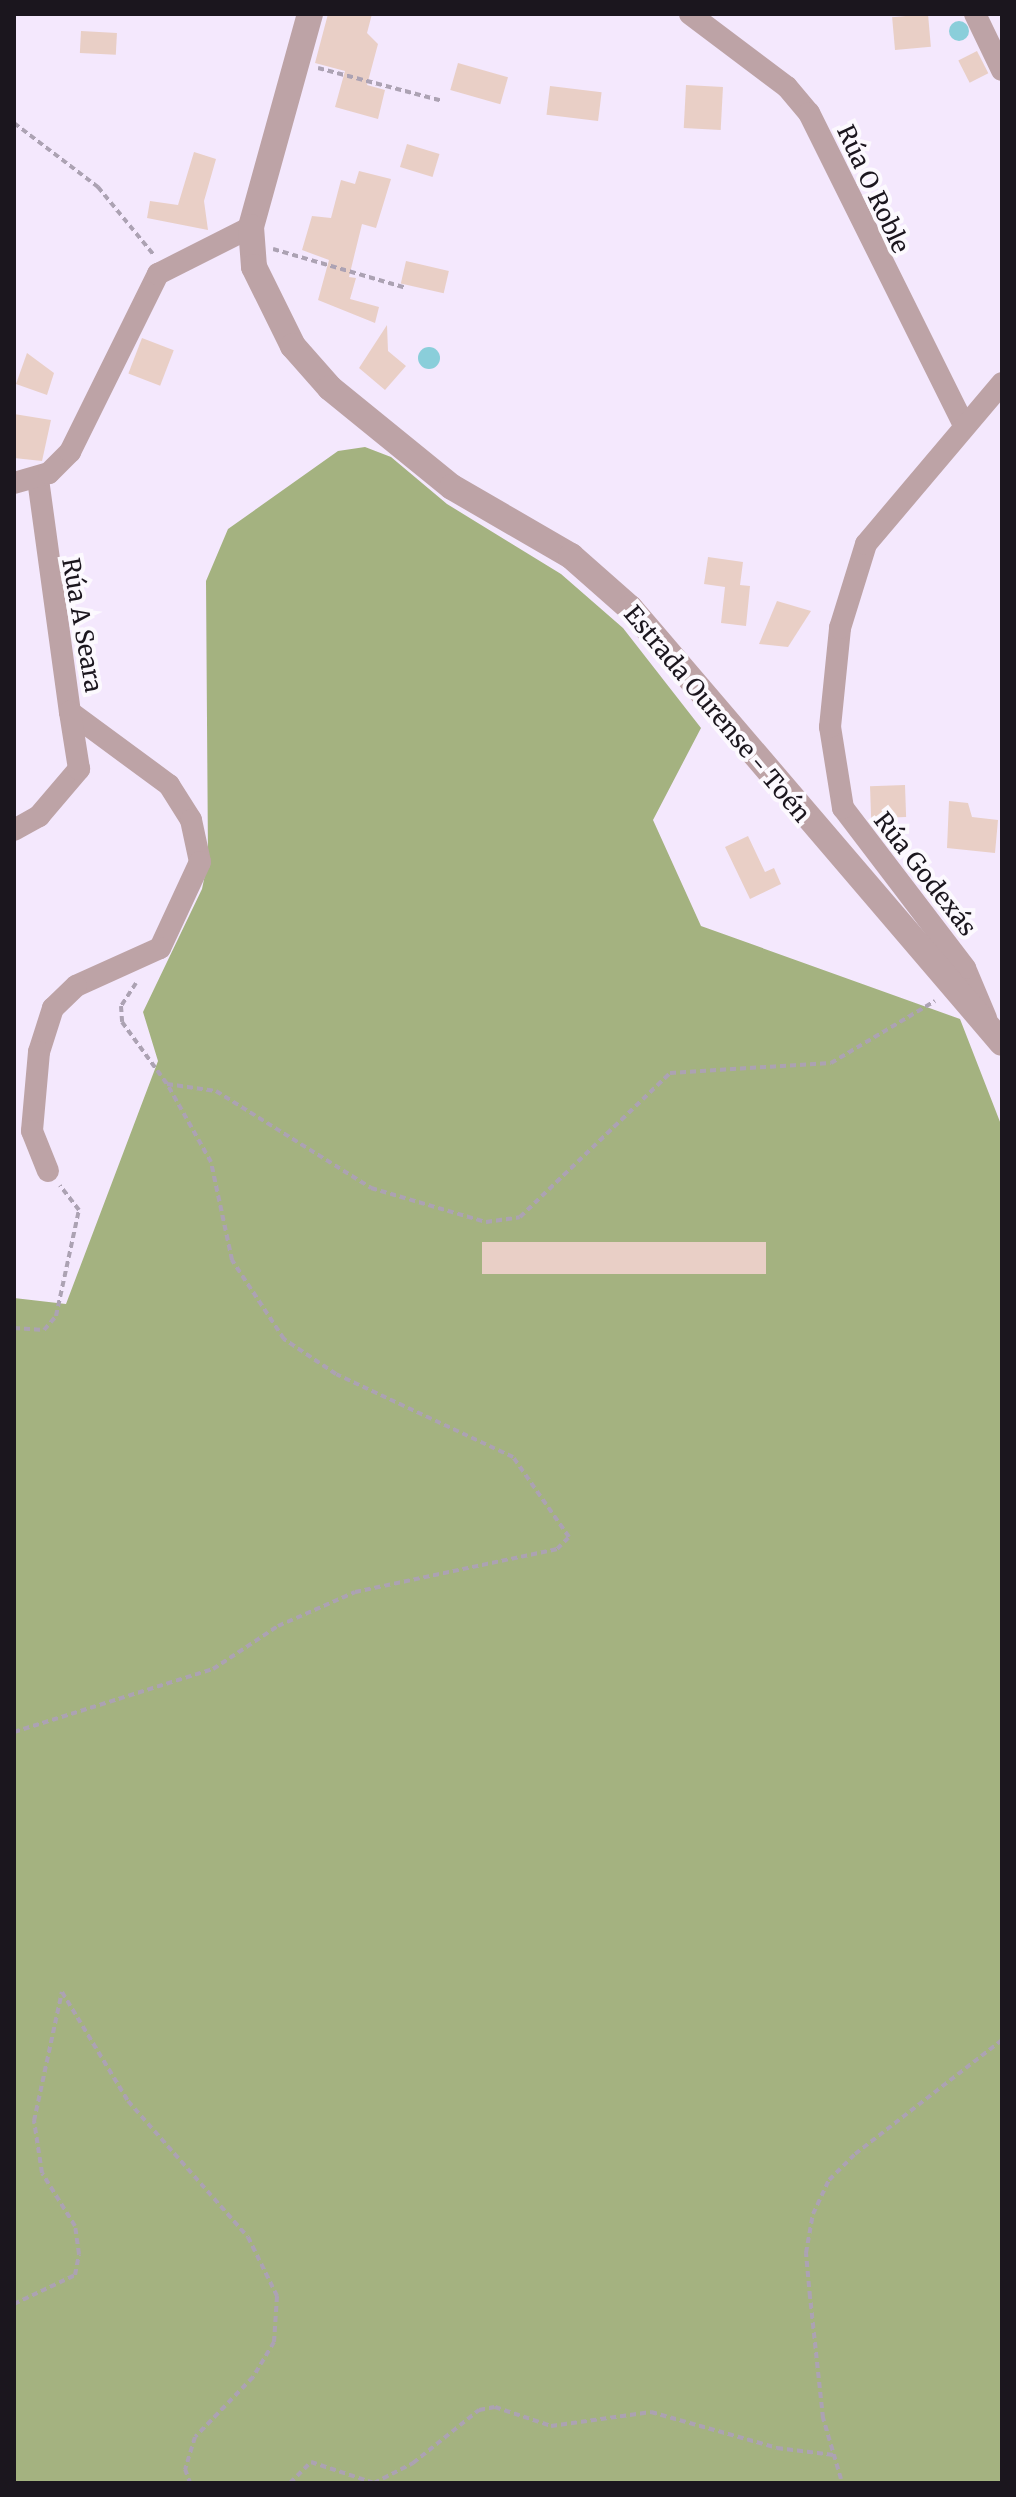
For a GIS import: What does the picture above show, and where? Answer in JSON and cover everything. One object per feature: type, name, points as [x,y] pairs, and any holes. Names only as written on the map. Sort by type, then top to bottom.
[{"type":"street","name":"Estrada Ourense - Toén","points":[[310,14],[251,236],[261,286],[309,367],[452,487],[571,556],[630,608],[843,866],[995,1027]]},
{"type":"street","name":"Rúa O Roble","points":[[690,14],[787,87],[809,113],[963,423]]},
{"type":"street","points":[[975,14],[1002,70]]},
{"type":"street","points":[[14,483],[38,479],[70,452],[124,330],[164,269],[251,236]]},
{"type":"street","name":"Rúa Godexás","points":[[995,1027],[965,968],[843,808],[830,727],[840,628],[858,562],[963,423],[1002,383]]},
{"type":"street","name":"Rúa A Seara","points":[[38,479],[70,712],[160,775],[191,820],[199,871],[160,948]]},
{"type":"street","points":[[14,830],[39,816],[79,769],[70,712]]},
{"type":"street","points":[[48,1171],[32,1131],[39,1052],[53,1008],[76,986],[160,948]]},
{"type":"path","points":[[297,62],[443,101]]},
{"type":"path","points":[[14,123],[98,187],[164,269]]},
{"type":"path","points":[[251,236],[406,288]]},
{"type":"path","points":[[14,1732],[213,1669],[278,1626],[355,1592],[557,1549],[569,1537],[513,1457],[336,1374],[284,1339],[232,1260],[211,1162],[167,1084],[128,1037],[121,1006],[160,948]]},
{"type":"path","points":[[167,1084],[216,1091],[371,1188],[486,1222],[520,1217],[670,1073],[831,1063],[956,988]]},
{"type":"path","points":[[14,1328],[35,1332],[52,1324],[78,1226],[78,1206],[48,1171]]},
{"type":"path","points":[[14,2304],[75,2275],[79,2254],[75,2226],[42,2173],[34,2121],[62,1992],[128,2101],[248,2237],[277,2296],[274,2342],[253,2377],[195,2437],[185,2469],[190,2483]]},
{"type":"path","points":[[841,2479],[823,2418],[806,2253],[813,2214],[829,2180],[855,2154],[1002,2040]]},
{"type":"path","points":[[290,2483],[311,2462],[374,2483],[385,2480],[479,2410],[495,2407],[551,2426],[651,2412],[777,2448],[834,2455]]},
{"type":"green space","points":[[365,447],[391,457],[447,504],[561,574],[623,628],[701,728],[653,820],[701,926],[960,1019],[1002,1127],[1002,2483],[14,2483],[14,1298],[66,1304],[158,1061],[143,1012],[202,889],[208,860],[206,581],[228,529],[338,451]]},
{"type":"water","points":[[955,21],[963,21],[969,31],[963,41],[955,41],[949,35],[949,27]]},
{"type":"water","points":[[429,347],[440,358],[429,369],[418,358]]},
{"type":"building","points":[[328,14],[372,14],[367,33],[378,44],[367,85],[385,90],[378,119],[335,107],[345,71],[315,63]]},
{"type":"building","points":[[928,14],[931,47],[895,50],[892,17]]},
{"type":"building","points":[[81,31],[117,33],[116,55],[80,53]]},
{"type":"building","points":[[977,51],[988,73],[970,83],[958,61]]},
{"type":"building","points":[[458,63],[508,77],[500,104],[450,90]]},
{"type":"building","points":[[686,85],[723,87],[721,130],[684,128]]},
{"type":"building","points":[[550,86],[602,92],[598,121],[546,115]]},
{"type":"building","points":[[407,144],[440,154],[432,177],[400,167]]},
{"type":"building","points":[[194,152],[216,159],[204,201],[208,230],[147,218],[150,201],[178,205]]},
{"type":"building","points":[[359,171],[391,179],[376,228],[362,224],[349,277],[356,278],[350,299],[379,307],[375,323],[318,300],[329,260],[302,250],[312,216],[331,218],[341,180],[355,184]]},
{"type":"building","points":[[406,261],[449,271],[444,293],[401,283]]},
{"type":"building","points":[[387,325],[388,351],[406,366],[385,390],[359,368]]},
{"type":"building","points":[[142,338],[174,350],[160,386],[128,373]]},
{"type":"building","points":[[27,353],[54,373],[47,395],[16,384]]},
{"type":"building","points":[[14,414],[51,420],[42,461],[14,458]]},
{"type":"building","points":[[708,557],[743,562],[740,585],[750,586],[746,626],[721,623],[725,587],[704,584]]},
{"type":"building","points":[[777,601],[811,611],[788,647],[759,644]]},
{"type":"building","points":[[905,785],[906,817],[871,818],[870,786]]},
{"type":"building","points":[[949,801],[968,803],[972,817],[998,820],[995,853],[947,848]]},
{"type":"building","points":[[748,836],[765,872],[774,868],[781,884],[750,899],[725,847]]},
{"type":"building","points":[[482,1242],[766,1242],[766,1274],[482,1274]]}]
